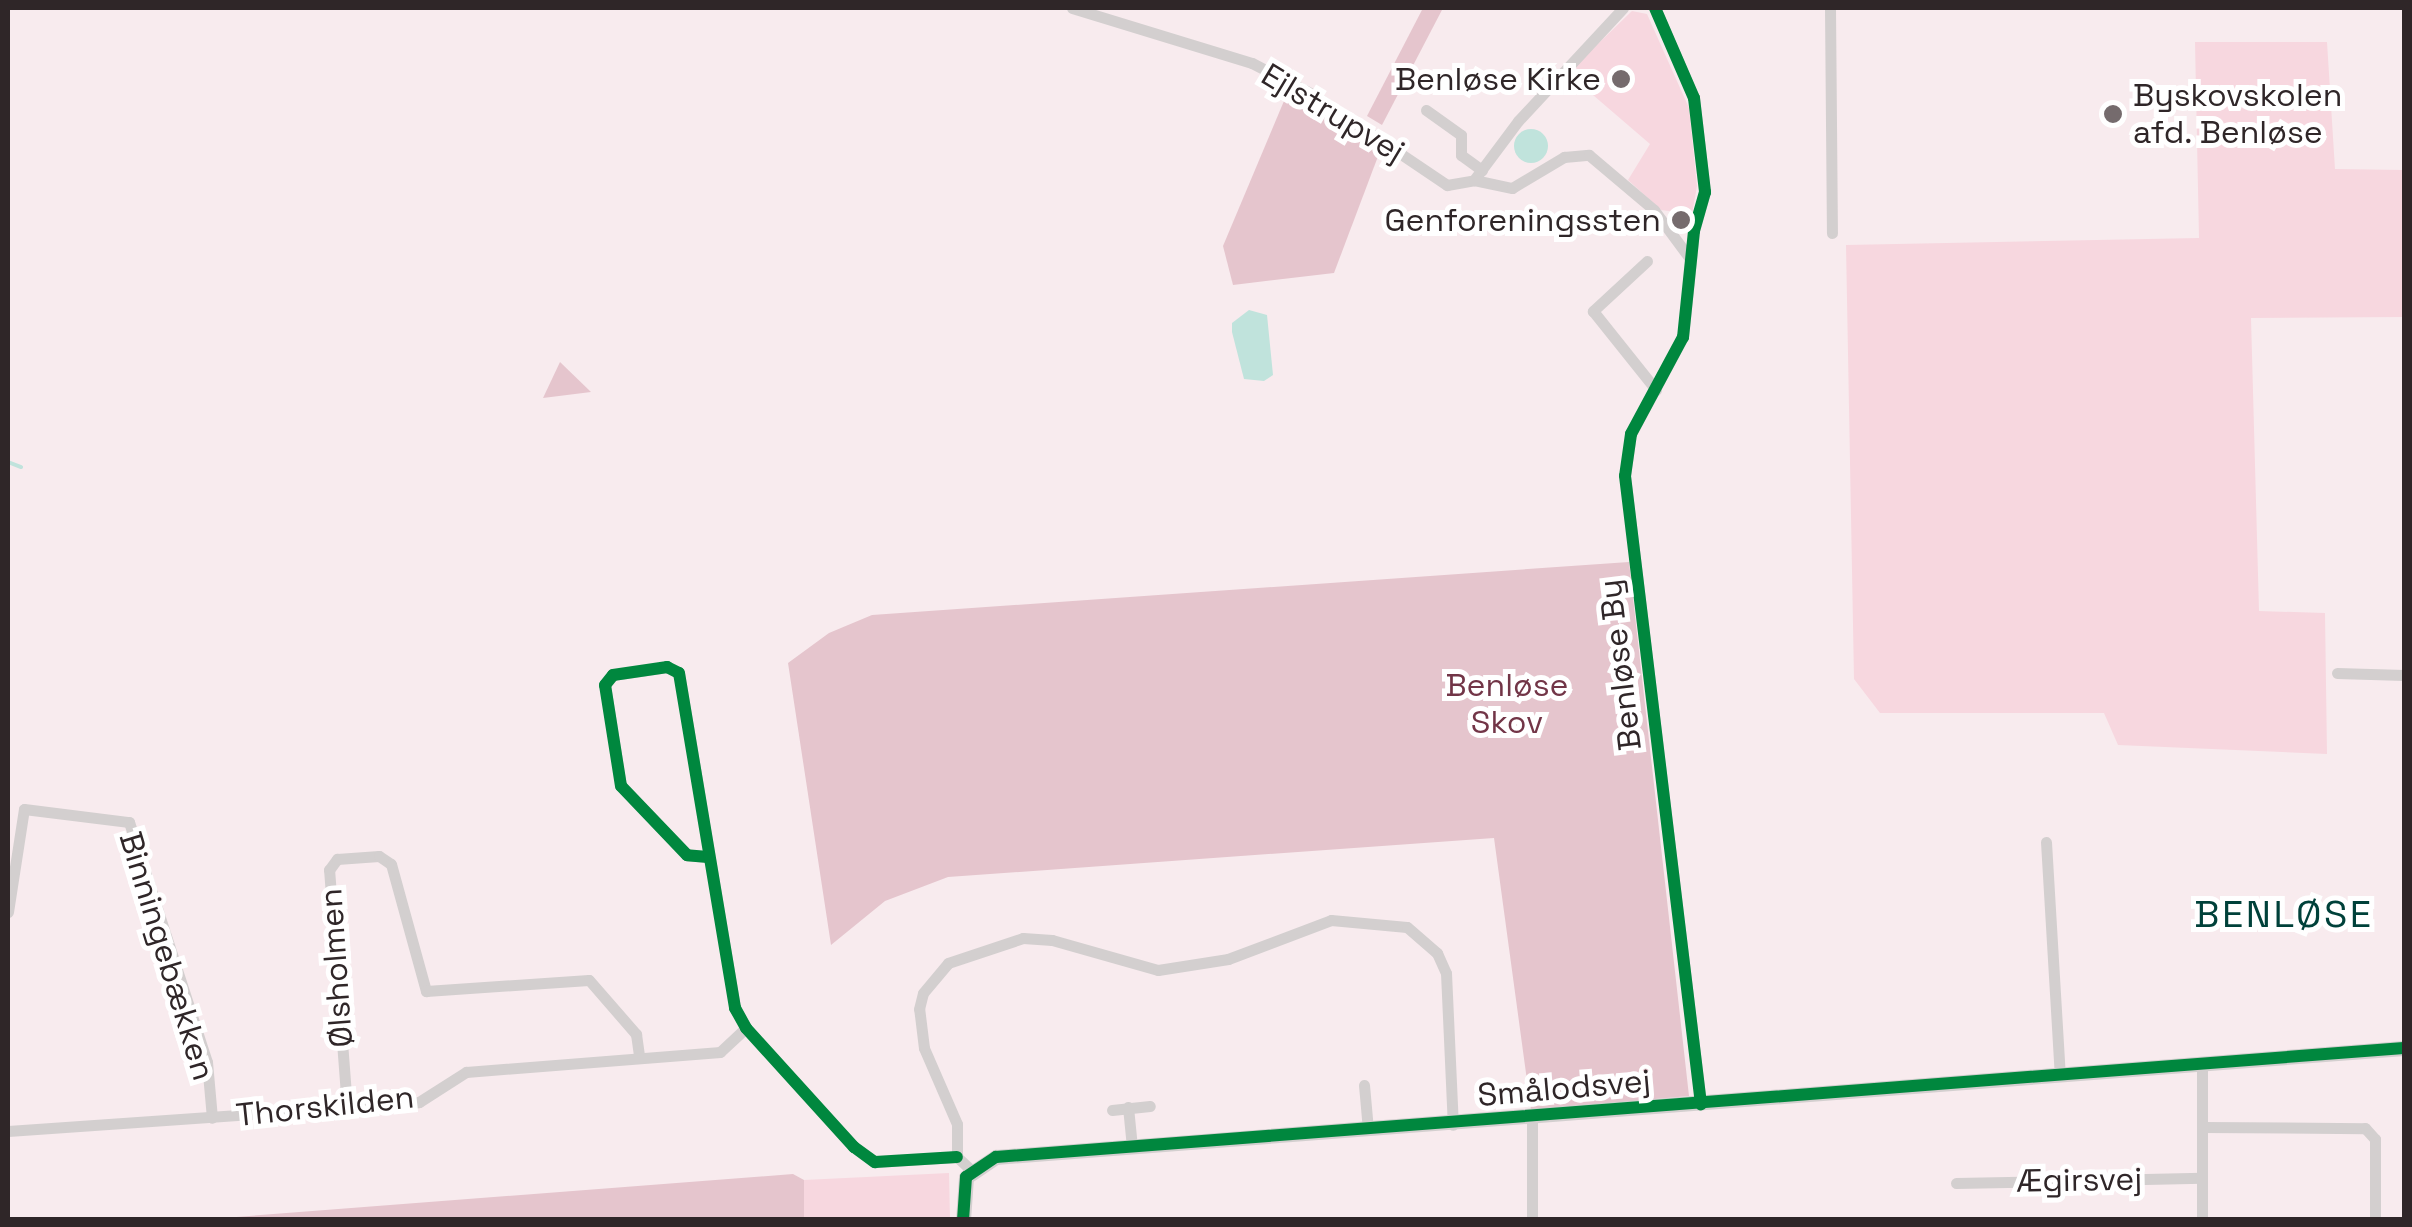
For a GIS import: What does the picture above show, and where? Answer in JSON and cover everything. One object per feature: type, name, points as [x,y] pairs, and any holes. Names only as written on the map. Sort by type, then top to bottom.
[{"type":"street","name":"Ejlstrupvej","points":[[1072,8],[1252,63],[1312,94],[1448,185],[1478,175]]},
{"type":"street","points":[[1478,175],[1624,8]]},
{"type":"street","name":"Benløse By","points":[[1655,8],[1702,126],[1705,192],[1694,232],[1683,337],[1631,434],[1625,476],[1701,1104]]},
{"type":"street","points":[[1830,8],[1832,233]]},
{"type":"street","points":[[1426,110],[1460,134],[1461,155],[1478,175],[1512,188],[1564,157],[1589,155],[1676,236],[1691,260]]},
{"type":"street","points":[[1676,236],[1694,232]]},
{"type":"street","points":[[1647,261],[1593,310],[1656,390]]},
{"type":"street","points":[[708,857],[687,855],[621,786],[605,685],[613,676],[667,668],[679,673],[735,1008],[746,1028],[854,1148],[876,1162],[957,1157]]},
{"type":"street","points":[[2337,673],[2404,674]]},
{"type":"street","name":"Binningebækken","points":[[8,912],[24,809],[129,822],[208,1062],[212,1118]]},
{"type":"street","points":[[2046,842],[2060,1076]]},
{"type":"street","name":"Ølsholmen","points":[[347,1108],[329,870],[337,859],[378,856],[391,864],[426,992],[590,980],[636,1034],[639,1056]]},
{"type":"street","points":[[963,1220],[963,1185],[971,1170],[957,1157],[951,1101],[918,1028],[923,993],[966,952],[1023,938],[1052,940],[1158,970],[1196,969],[1331,920],[1407,927],[1437,953],[1446,973],[1453,1125]]},
{"type":"street","name":"Thorskilden","points":[[8,1131],[419,1102],[466,1072],[720,1052],[746,1028]]},
{"type":"street","name":"Smålodsvej","points":[[971,1170],[996,1156],[1453,1125],[2404,1048]]},
{"type":"street","points":[[2202,1065],[2202,1220]]},
{"type":"street","points":[[1364,1085],[1368,1130]]},
{"type":"street","points":[[1112,1110],[1150,1106]]},
{"type":"street","points":[[1128,1107],[1132,1147]]},
{"type":"street","points":[[1532,1118],[1532,1220]]},
{"type":"street","points":[[2202,1127],[2365,1128],[2375,1139],[2375,1220]]},
{"type":"street","name":"Ægirsvej","points":[[1956,1183],[2202,1178]]},
{"type":"shaded area","points":[[1632,11],[1647,14],[1689,108],[1697,186],[1692,214],[1661,210],[1628,180],[1650,144],[1579,83],[1576,65]]},
{"type":"shaded area","points":[[2195,42],[2327,42],[2335,169],[2404,170],[2404,317],[2251,318],[2259,611],[2325,613],[2327,754],[2118,745],[2104,713],[1880,713],[1854,679],[1846,245],[2199,238]]},
{"type":"shaded area","points":[[1531,129],[1543,134],[1548,146],[1543,158],[1531,163],[1519,158],[1514,146],[1519,134]]},
{"type":"shaded area","points":[[1249,310],[1267,315],[1273,375],[1264,381],[1244,379],[1232,332],[1232,323]]},
{"type":"shaded area","points":[[949,1173],[950,1219],[804,1219],[804,1180]]},
{"type":"green space","points":[[1423,8],[1443,8],[1382,125],[1367,116]]},
{"type":"green space","points":[[1289,89],[1380,151],[1334,273],[1233,285],[1223,246]]},
{"type":"green space","points":[[560,362],[591,392],[543,398]]},
{"type":"green space","name":"Benløse Skov","points":[[1629,562],[1689,1096],[1531,1110],[1494,838],[948,877],[885,901],[831,945],[788,663],[829,633],[872,615]]},
{"type":"green space","points":[[793,1174],[804,1180],[804,1219],[210,1219]]},
{"type":"waterway","points":[[8,462],[21,467]]},
{"type":"cycle path","points":[[1655,8],[1694,98],[1705,192],[1694,231],[1683,337],[1631,434],[1625,476],[1701,1104]]},
{"type":"cycle path","points":[[708,857],[687,855],[621,786],[605,685],[613,675],[667,667],[679,673],[735,1008],[746,1028],[854,1147],[875,1162],[957,1157]]},
{"type":"cycle path","points":[[963,1220],[966,1177],[996,1157],[2404,1048]]},
{"type":"place","name":"Benløse Kirke","points":[[1621,79]]},
{"type":"place","name":"Byskovskolen afd. Benløse","points":[[2113,114]]},
{"type":"place","name":"Genforeningssten","points":[[1681,220]]},
{"type":"district","name":"BENLØSE","points":[[2284,915]]}]
